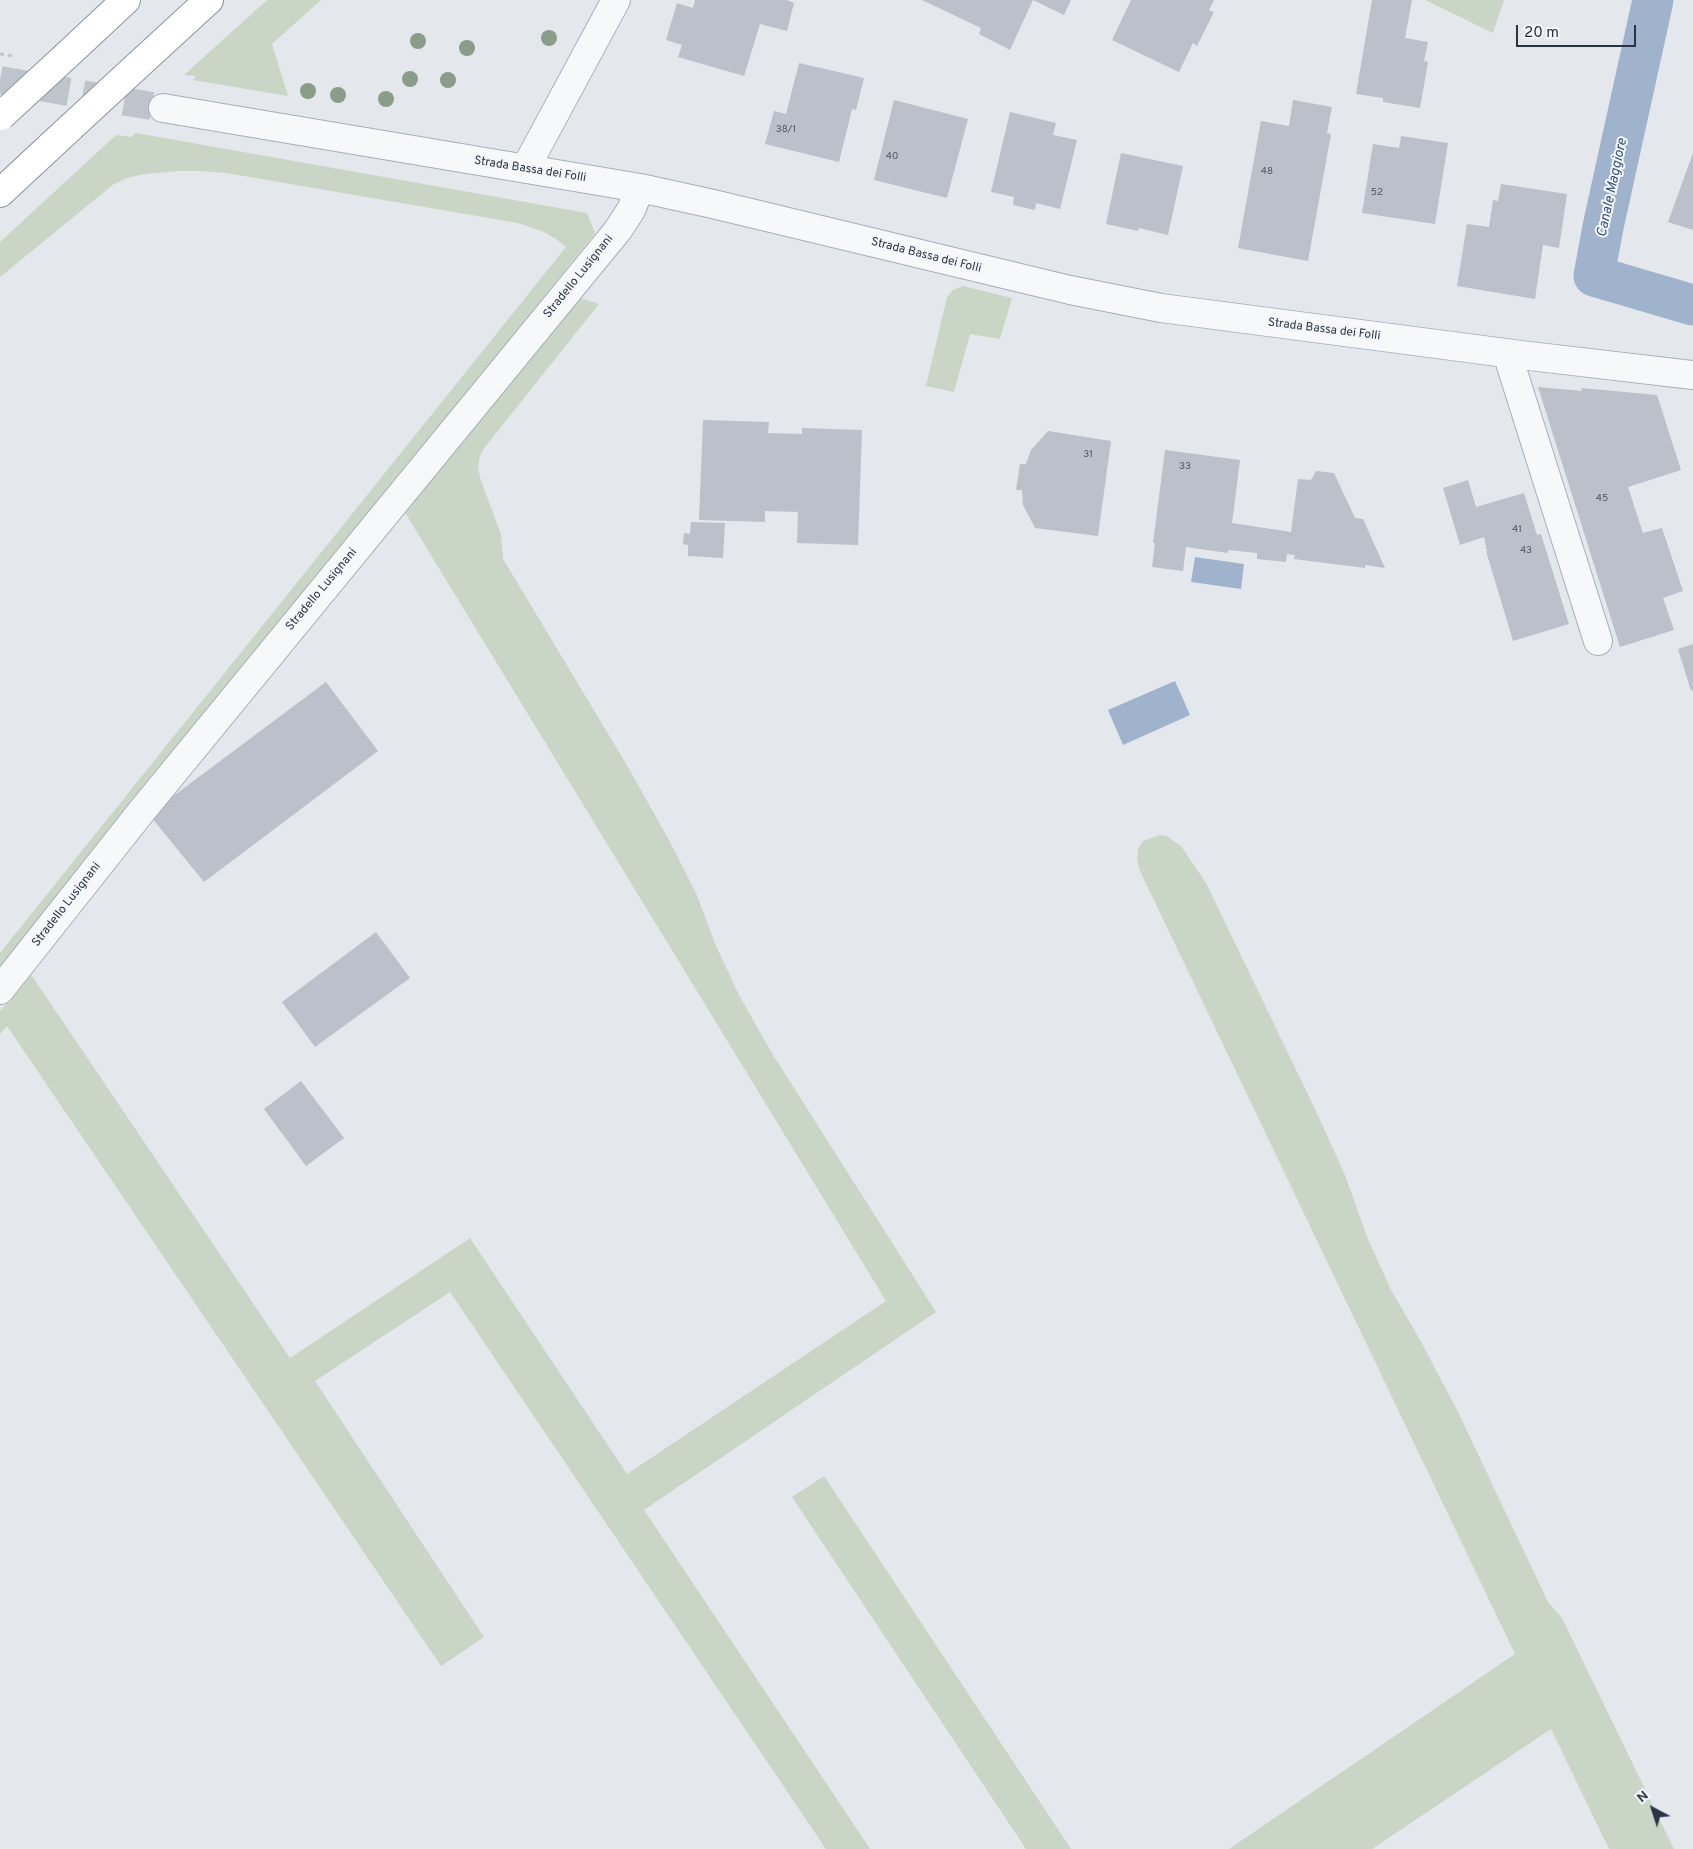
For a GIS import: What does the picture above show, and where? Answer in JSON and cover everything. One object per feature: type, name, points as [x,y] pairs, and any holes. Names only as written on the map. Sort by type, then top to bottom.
[{"type":"highway","points":[[1,117],[126,0]]},
{"type":"highway","points":[[0,193],[209,0]]},
{"type":"street","points":[[524,169],[616,0]]},
{"type":"street","name":"Strada Bassa dei Folli","points":[[163,108],[640,188],[1070,290],[1152,306],[1507,353],[1693,375]]},
{"type":"street","name":"Stradello Lusignani","points":[[0,990],[141,812],[618,230],[631,210],[640,188]]},
{"type":"street","points":[[1507,353],[1598,641]]},
{"type":"green space","points":[[267,0],[321,0],[272,44],[288,96],[193,80],[196,76],[184,75]]},
{"type":"green space","points":[[1425,0],[1504,0],[1493,33]]},
{"type":"green space","points":[[136,133],[587,213],[595,233],[0,975],[0,953],[566,247],[544,232],[518,223],[226,173],[179,171],[144,174],[127,178],[114,184],[0,277],[0,242],[116,135],[131,137]]},
{"type":"green space","points":[[963,286],[1012,298],[1000,339],[970,334],[954,392],[926,386],[947,297],[953,290]]},
{"type":"green space","points":[[577,297],[599,304],[485,447],[480,456],[478,468],[501,534],[503,559],[628,767],[670,842],[696,893],[716,946],[739,995],[770,1050],[936,1312],[644,1510],[870,1849],[826,1849],[450,1292],[315,1381],[484,1637],[441,1666],[7,1026],[0,1034],[0,1011],[30,973],[290,1358],[470,1238],[627,1474],[886,1301],[404,511]]},
{"type":"green space","points":[[1160,835],[1167,836],[1181,846],[1206,883],[1345,1175],[1367,1237],[1391,1290],[1458,1412],[1548,1602],[1562,1618],[1674,1849],[1609,1849],[1551,1729],[1372,1849],[1229,1849],[1515,1654],[1140,871],[1137,859],[1138,849],[1143,841]]},
{"type":"green space","points":[[824,1476],[1071,1849],[1026,1849],[792,1497]]},
{"type":"water","points":[[1195,557],[1244,564],[1241,589],[1191,582]]},
{"type":"water","points":[[1175,681],[1190,715],[1123,745],[1108,710]]},
{"type":"building","points":[[695,0],[787,0],[794,3],[787,31],[760,24],[744,76],[678,57],[682,45],[666,40],[677,3],[693,8]]},
{"type":"building","points":[[922,0],[1033,0],[1010,50],[979,34],[981,28]]},
{"type":"building","points":[[1033,0],[1071,0],[1064,15]]},
{"type":"building","points":[[1131,0],[1214,0],[1209,10],[1214,12],[1197,46],[1193,43],[1179,72],[1112,40]]},
{"type":"building","points":[[1372,0],[1412,0],[1405,38],[1428,42],[1424,61],[1428,62],[1420,108],[1383,102],[1383,98],[1356,94]]},
{"type":"building","points":[[799,63],[864,78],[856,110],[852,109],[839,162],[765,144],[774,111],[786,114]]},
{"type":"building","points":[[894,100],[968,119],[947,198],[874,180]]},
{"type":"building","points":[[1293,100],[1332,107],[1327,133],[1331,134],[1308,261],[1238,248],[1261,121],[1289,126]]},
{"type":"building","points":[[1010,112],[1056,123],[1053,135],[1077,140],[1060,209],[1036,203],[1035,210],[1013,205],[1014,197],[991,192]]},
{"type":"building","points":[[1401,136],[1448,143],[1435,224],[1362,213],[1373,144],[1399,148]]},
{"type":"building","points":[[1121,153],[1183,166],[1168,235],[1139,228],[1138,231],[1106,224]]},
{"type":"building","points":[[1693,153],[1693,230],[1668,222]]},
{"type":"building","points":[[1501,184],[1567,194],[1559,248],[1543,245],[1535,299],[1457,286],[1467,224],[1489,227],[1493,200],[1498,201]]},
{"type":"building","points":[[1538,387],[1582,391],[1581,388],[1657,395],[1681,470],[1628,487],[1643,533],[1662,528],[1683,591],[1663,598],[1674,630],[1620,647]]},
{"type":"building","points":[[703,420],[769,422],[768,433],[802,434],[802,428],[862,430],[858,545],[797,543],[798,512],[765,511],[765,522],[699,520]]},
{"type":"building","points":[[1048,431],[1111,441],[1098,536],[1035,528],[1023,505],[1022,490],[1016,490],[1020,464],[1026,464],[1031,450]]},
{"type":"building","points":[[1165,450],[1240,460],[1232,523],[1291,532],[1298,479],[1311,480],[1316,471],[1334,473],[1355,518],[1363,519],[1385,568],[1365,565],[1365,568],[1294,559],[1295,555],[1287,554],[1286,562],[1257,559],[1257,553],[1228,550],[1228,553],[1186,547],[1183,571],[1152,567],[1155,543],[1153,543]]},
{"type":"building","points":[[1468,480],[1476,507],[1524,493],[1537,535],[1541,534],[1569,624],[1513,641],[1486,551],[1484,537],[1460,545],[1443,488]]},
{"type":"building","points":[[691,522],[725,523],[723,558],[688,556],[688,545],[683,544],[684,533],[690,534]]},
{"type":"building","points":[[1693,644],[1693,690],[1691,691],[1678,649]]},
{"type":"building","points":[[326,682],[378,751],[204,882],[151,817],[168,800]]},
{"type":"building","points":[[376,932],[410,978],[315,1047],[282,1002]]},
{"type":"building","points":[[301,1081],[344,1138],[306,1166],[264,1109]]},
{"type":"waterway","name":"Canale Maggiore","points":[[1653,0],[1594,276],[1693,305]]},
{"type":"tunnel","points":[[0,80],[163,108]]}]
